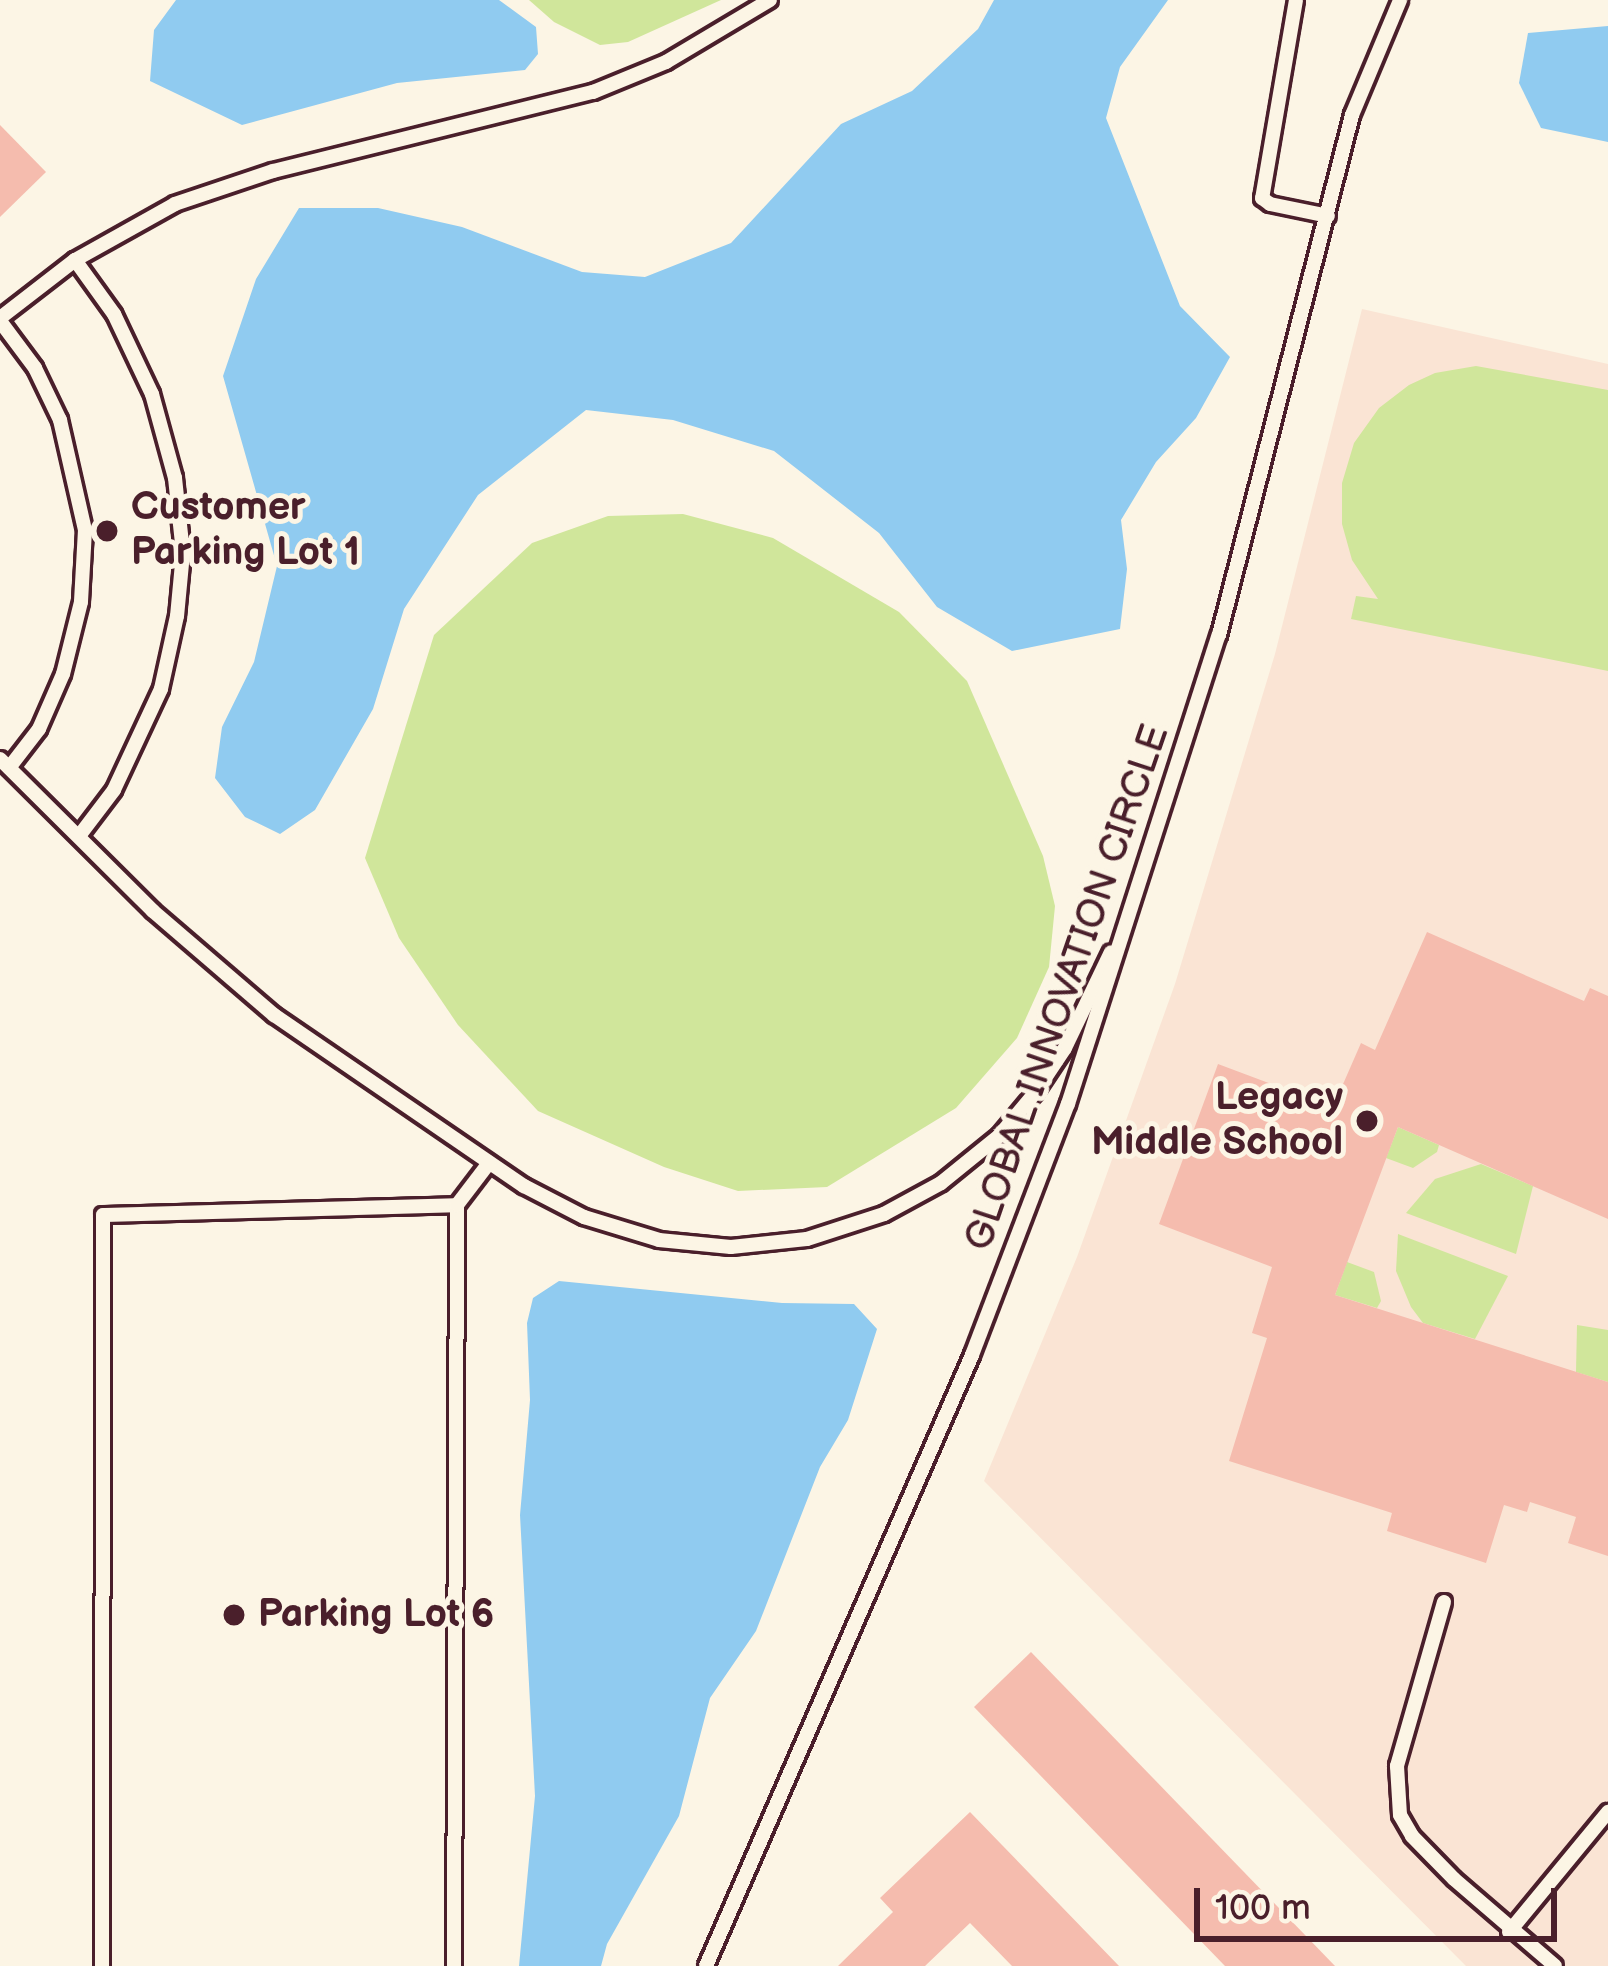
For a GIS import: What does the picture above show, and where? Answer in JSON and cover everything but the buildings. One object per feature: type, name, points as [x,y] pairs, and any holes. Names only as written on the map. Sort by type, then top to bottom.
[{"type":"lane","points":[[770,0],[629,79],[555,104],[219,187],[154,214],[75,260],[0,320],[35,368],[60,420],[85,530],[81,602],[64,674],[39,729],[4,763],[231,982],[490,1163],[584,1217],[686,1244],[780,1243],[884,1214],[970,1161],[1035,1093],[1065,1048],[1139,895]]},
{"type":"lane","points":[[1296,0],[1262,197],[1270,204],[1328,216]]},
{"type":"lane","name":"GLOBAL INNOVATION CIRCLE","points":[[706,1966],[996,1296],[1139,895],[1219,635],[1352,115],[1400,0]]},
{"type":"lane","points":[[75,260],[113,314],[152,394],[175,478],[183,554],[178,616],[161,689],[120,778],[79,836]]},
{"type":"lane","points":[[454,1966],[457,1205],[490,1163]]},
{"type":"lane","points":[[102,1966],[103,1215],[457,1205]]},
{"type":"lane","points":[[1444,1602],[1397,1766],[1397,1805],[1412,1837],[1509,1931],[1555,1966]]},
{"type":"lane","points":[[1509,1931],[1608,1812]]},
{"type":"shaded area","name":"Legacy Middle School","points":[[1362,309],[1608,364],[1608,1966],[1466,1966],[984,1481],[1077,1257],[1175,984],[1275,654]]},
{"type":"green space","points":[[529,0],[721,0],[628,42],[600,45],[554,22]]},
{"type":"green space","points":[[1476,366],[1608,390],[1608,671],[1351,619],[1356,596],[1378,599],[1352,560],[1342,524],[1342,483],[1354,443],[1379,408],[1409,385],[1435,373]]},
{"type":"green space","points":[[683,514],[773,538],[899,612],[967,681],[1043,856],[1055,906],[1049,967],[1017,1038],[956,1108],[827,1187],[738,1191],[664,1167],[538,1111],[458,1025],[399,938],[365,858],[434,635],[532,543],[608,516]]},
{"type":"green space","points":[[1398,1127],[1439,1145],[1437,1152],[1413,1168],[1386,1158]]},
{"type":"green space","points":[[1481,1164],[1533,1186],[1516,1254],[1406,1213],[1435,1179]]},
{"type":"green space","points":[[1398,1234],[1508,1276],[1475,1339],[1423,1323],[1411,1307],[1396,1271]]},
{"type":"green space","points":[[1347,1262],[1374,1272],[1381,1301],[1377,1308],[1335,1295]]},
{"type":"green space","points":[[1577,1325],[1608,1330],[1608,1382],[1576,1372]]},
{"type":"water","points":[[176,0],[499,0],[536,27],[538,54],[525,70],[397,83],[242,125],[150,81],[154,30]]},
{"type":"water","points":[[994,0],[1168,0],[1120,67],[1106,118],[1180,306],[1230,357],[1196,418],[1156,462],[1121,520],[1127,569],[1120,629],[1012,651],[937,607],[879,533],[774,451],[673,420],[586,410],[478,495],[404,609],[373,709],[315,810],[280,834],[245,817],[215,778],[222,727],[254,662],[277,566],[223,376],[256,279],[299,208],[378,208],[462,227],[582,272],[645,277],[731,243],[841,124],[912,91],[978,29]]},
{"type":"water","points":[[1608,26],[1608,142],[1541,128],[1519,83],[1528,33]]},
{"type":"water","points":[[559,1281],[782,1303],[854,1304],[877,1329],[848,1420],[820,1467],[756,1631],[710,1698],[679,1816],[607,1944],[601,1966],[519,1966],[535,1796],[520,1515],[530,1400],[527,1323],[533,1298]]},
{"type":"place","name":"Customer Parking Lot 1","points":[[107,531]]},
{"type":"place","name":"Legacy Middle School","points":[[1367,1121]]},
{"type":"place","name":"Parking Lot 6","points":[[234,1615]]}]
